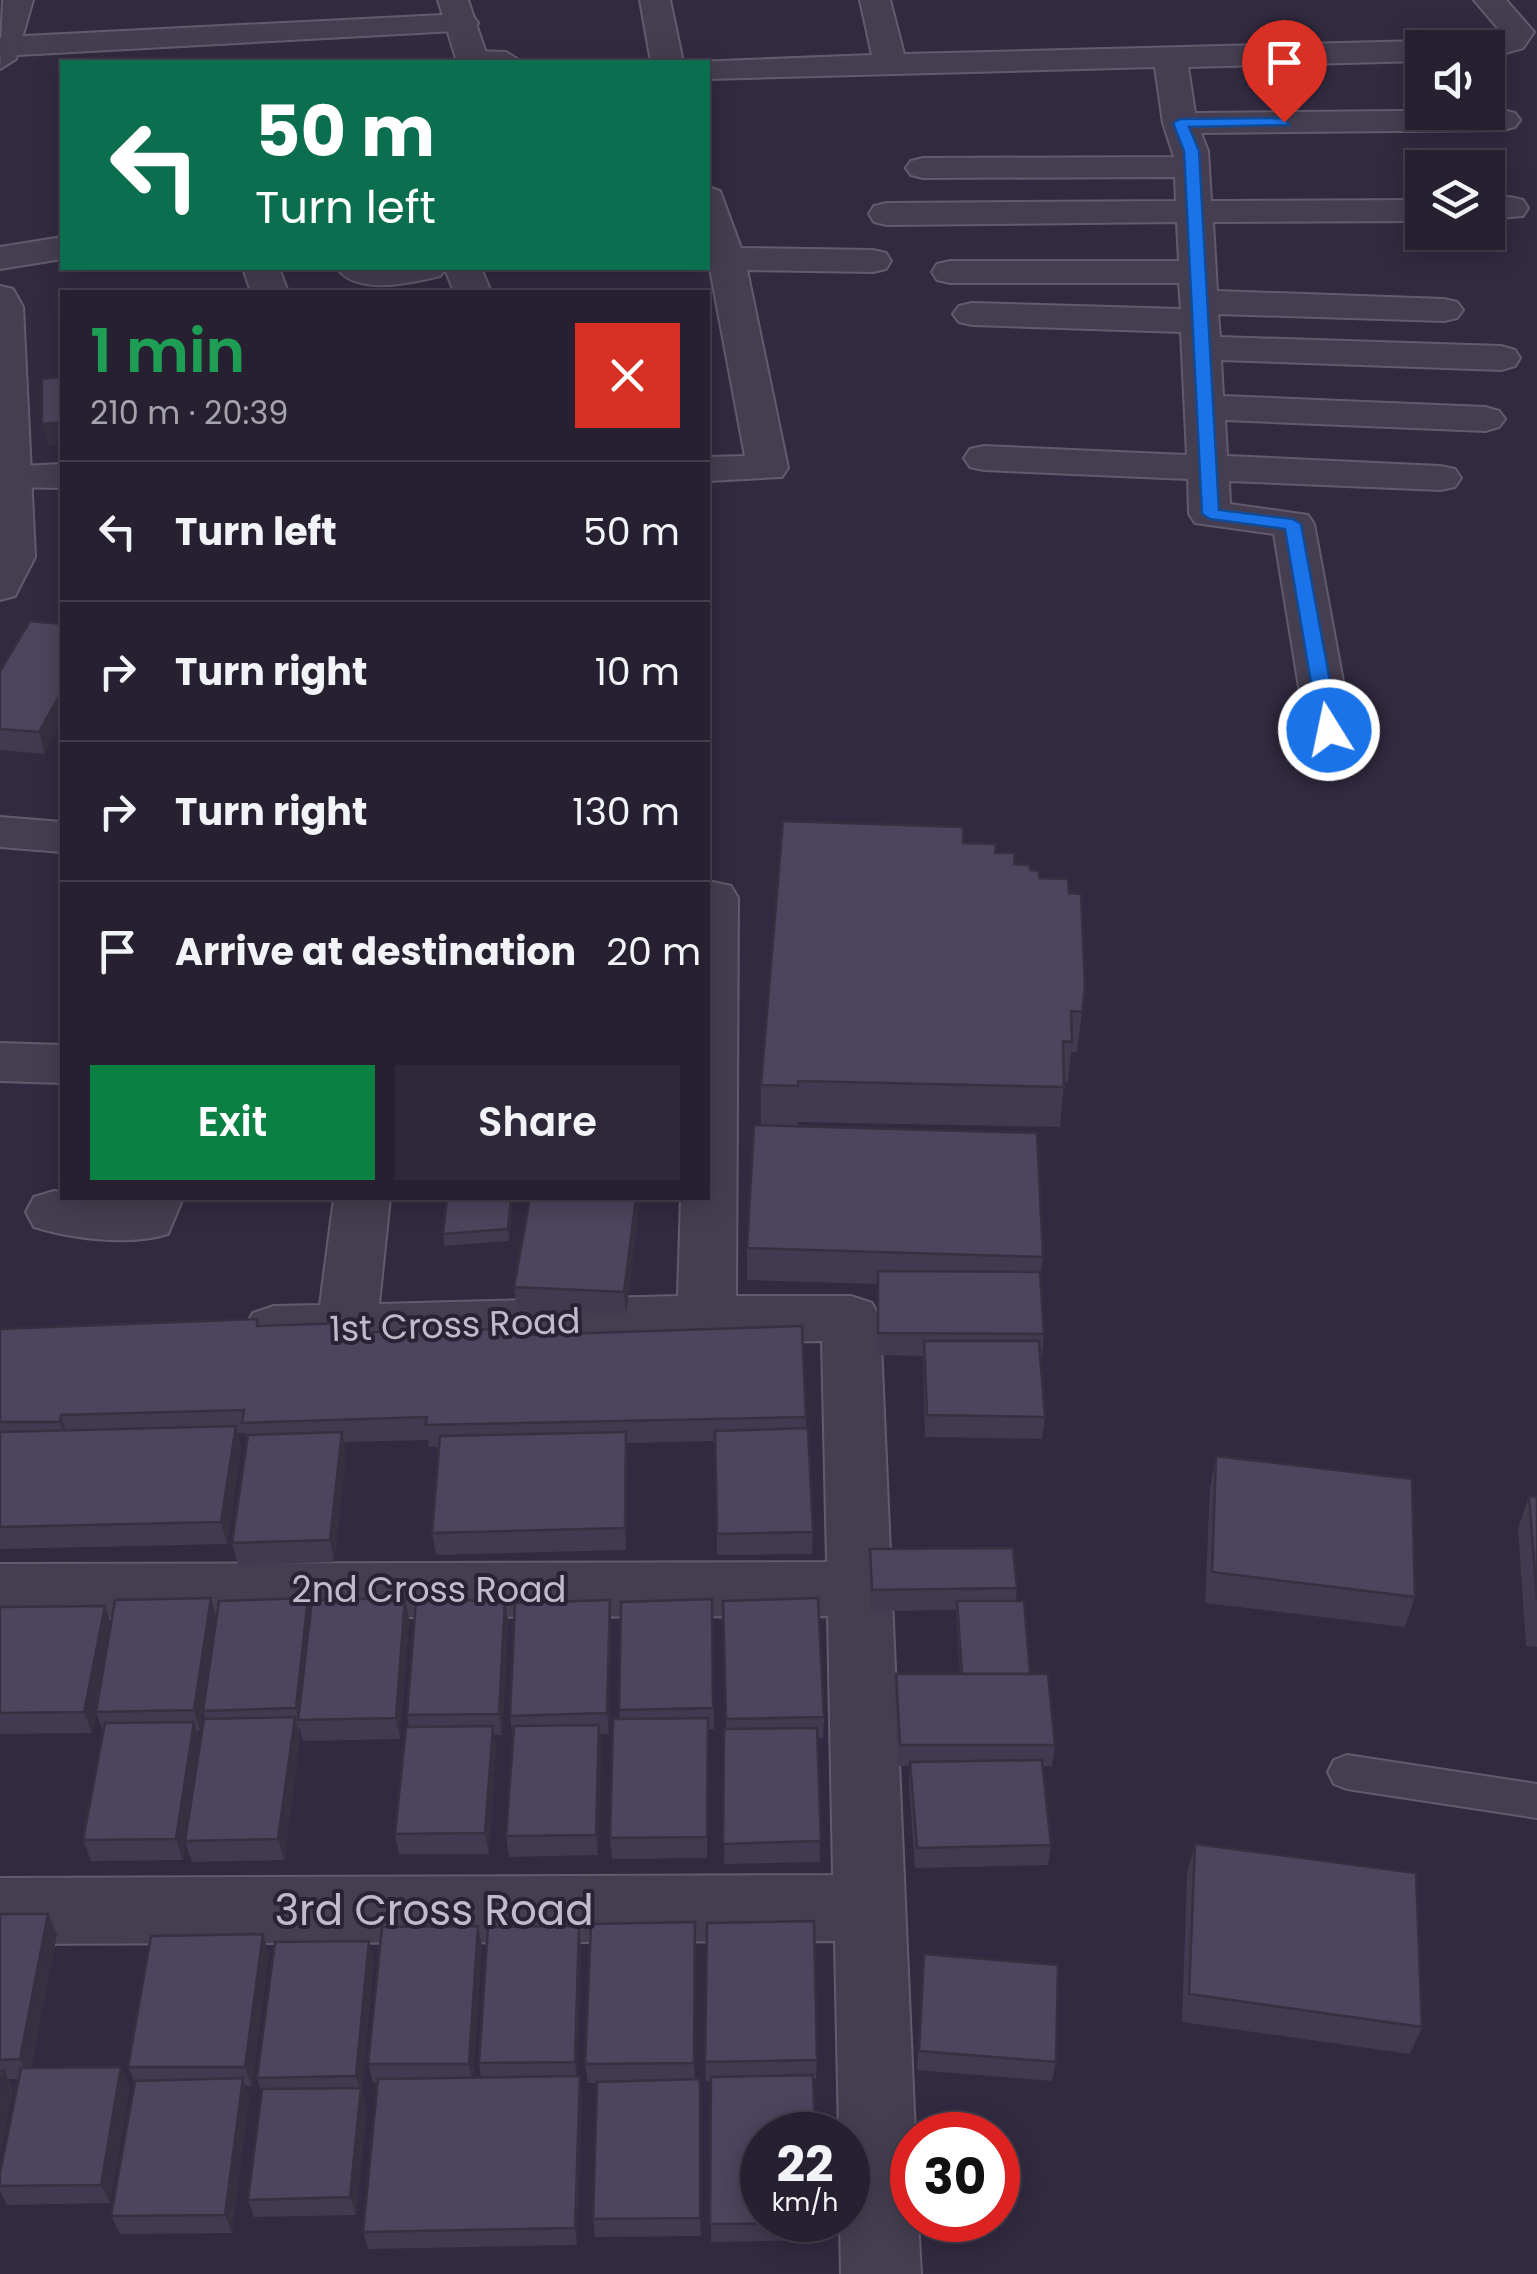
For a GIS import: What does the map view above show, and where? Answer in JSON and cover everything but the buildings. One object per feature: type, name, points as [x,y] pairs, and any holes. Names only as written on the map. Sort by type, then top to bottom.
[{"type":"street","points":[[655,0],[667,60]]},
{"type":"street","points":[[875,0],[890,62]]},
{"type":"street","points":[[1489,0],[1518,32],[1505,43]]},
{"type":"street","points":[[7,28],[457,12],[473,60]]},
{"type":"street","points":[[710,69],[1405,51]]},
{"type":"street","points":[[1311,54],[1324,88]]},
{"type":"street","points":[[1170,58],[1188,147],[1210,514],[1293,524],[1329,730]]},
{"type":"street","points":[[1376,86],[1388,121]]},
{"type":"street","points":[[923,168],[1188,147],[1405,121]]},
{"type":"street","points":[[1188,147],[1453,144]]},
{"type":"street","points":[[710,205],[726,259],[768,468],[710,469]]},
{"type":"street","points":[[887,214],[1405,210]]},
{"type":"street","points":[[0,258],[60,248]]},
{"type":"street","points":[[726,259],[873,260]]},
{"type":"street","points":[[360,270],[371,274],[408,270]]},
{"type":"street","points":[[950,272],[1501,358]]},
{"type":"street","points":[[0,296],[4,307],[1,363],[8,477],[5,567]]},
{"type":"street","points":[[972,314],[1444,310]]},
{"type":"street","points":[[1204,407],[1485,418]]},
{"type":"street","points":[[984,458],[1208,471],[1440,478]]},
{"type":"street","points":[[8,477],[60,476]]},
{"type":"street","points":[[0,832],[60,837]]},
{"type":"street","points":[[710,1108],[713,898]]},
{"type":"street","points":[[0,1062],[60,1064]]},
{"type":"street","points":[[54,1212],[148,1219],[155,1200]]},
{"type":"street","points":[[347,1329],[362,1200]]},
{"type":"street","points":[[707,1318],[709,1200]]},
{"type":"street","name":"1st Cross Road","points":[[212,1330],[707,1318],[850,1319],[858,1589]]},
{"type":"street","points":[[858,1589],[881,2274]]},
{"type":"street","name":"2nd Cross Road","points":[[0,1591],[858,1589]]},
{"type":"street","name":"3rd Cross Road","points":[[0,1911],[868,1908]]},
{"type":"lane","points":[[1347,1772],[1537,1801]]},
{"type":"route","points":[[1284,122],[1180,123],[1192,151],[1210,514],[1293,524],[1329,730]]}]
